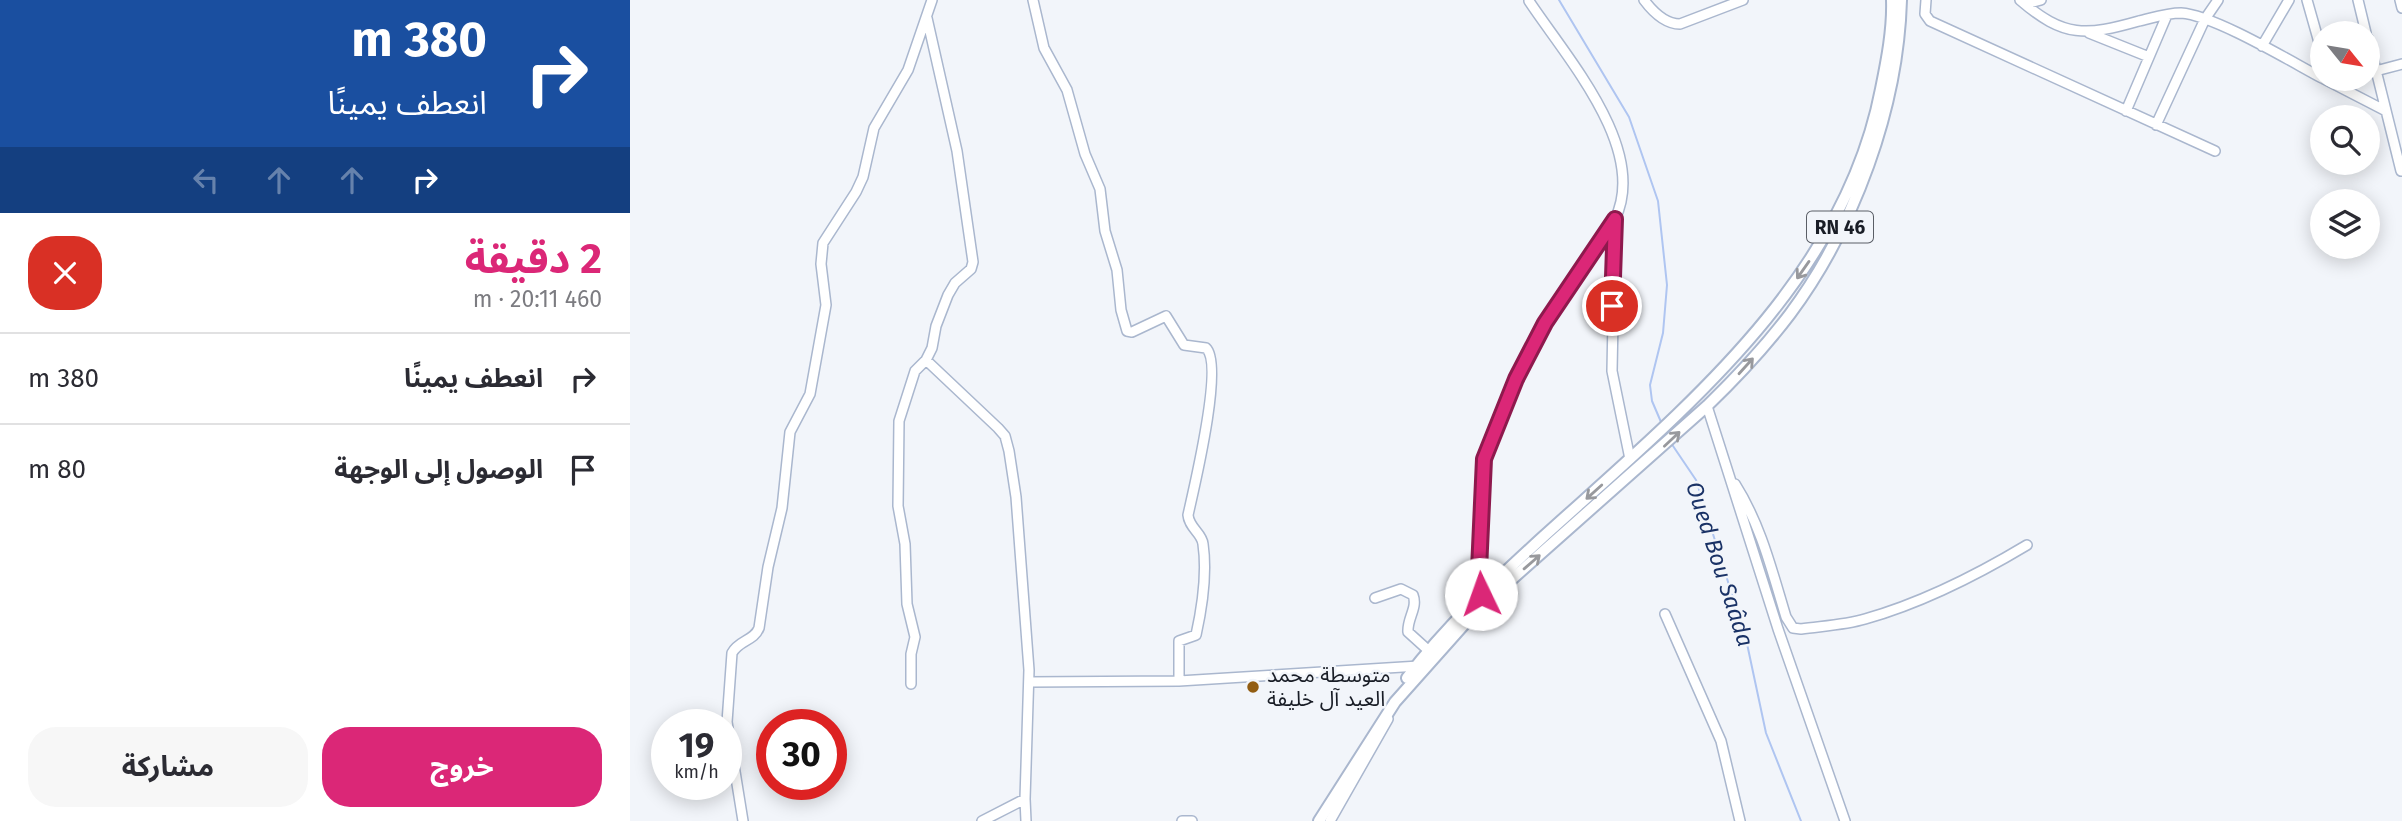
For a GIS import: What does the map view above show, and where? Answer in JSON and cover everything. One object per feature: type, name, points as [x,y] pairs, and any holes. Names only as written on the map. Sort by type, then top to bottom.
[{"type":"main road","name":"RN 46","points":[[1319,821],[1429,650],[1481,594],[1684,409],[1782,300],[1813,255],[1853,182],[1877,113],[1886,66],[1892,0]]},
{"type":"main road","name":"RN 46","points":[[1312,821],[1380,712],[1420,666],[1476,611],[1698,415],[1748,365],[1791,312],[1822,264],[1861,183],[1884,117],[1895,64],[1902,0]]},
{"type":"street","points":[[743,821],[727,722],[732,653],[738,644],[756,635],[759,628],[768,567],[782,508],[790,432],[810,394],[826,306],[821,252],[829,233],[848,209],[863,177],[874,128],[908,70],[932,0]]},
{"type":"street","points":[[1032,0],[1044,48],[1067,90],[1085,154],[1100,189],[1105,232],[1117,270],[1121,310],[1127,331],[1132,332],[1166,316],[1184,345],[1206,348],[1211,357],[1210,407],[1188,515],[1191,527],[1203,543],[1202,586],[1196,635],[1180,640],[1179,681]]},
{"type":"street","points":[[1644,0],[1655,13],[1674,24],[1743,0]]},
{"type":"street","points":[[1926,0],[1925,14],[1930,21],[2216,151]]},
{"type":"street","points":[[2022,2],[2041,0]]},
{"type":"street","points":[[2156,125],[2205,19],[2218,0]]},
{"type":"street","points":[[2262,46],[2289,0]]},
{"type":"street","points":[[2307,0],[2313,21]]},
{"type":"street","points":[[2358,0],[2363,21]]},
{"type":"street","points":[[2400,0],[2402,8]]},
{"type":"street","points":[[1481,594],[1479,570],[1484,459],[1516,379],[1545,323],[1615,219],[1623,201],[1625,185],[1623,167],[1598,101],[1529,1]]},
{"type":"street","points":[[2022,2],[2064,28],[2089,33],[2149,57]]},
{"type":"street","points":[[2089,33],[2181,13],[2205,19],[2310,71]]},
{"type":"street","points":[[2126,111],[2167,15]]},
{"type":"street","points":[[911,684],[915,637],[905,590],[905,544],[897,493],[899,421],[911,378],[926,360],[948,295],[955,283],[971,269],[973,262],[957,151],[927,18]]},
{"type":"street","points":[[2380,69],[2402,64]]},
{"type":"street","points":[[2348,91],[2386,111]]},
{"type":"street","points":[[2379,91],[2401,171]]},
{"type":"street","points":[[1615,219],[1612,371],[1629,459]]},
{"type":"street","points":[[926,360],[935,371],[971,400],[1005,436],[1016,497],[1029,682],[1026,821]]},
{"type":"street","points":[[1707,406],[1778,629],[1846,821]]},
{"type":"street","points":[[1728,473],[1748,503],[1761,534],[1786,617],[1793,628],[1863,620],[1899,608],[1984,571],[2027,545]]},
{"type":"street","points":[[1375,598],[1401,589],[1413,595],[1415,603],[1408,632],[1429,650]]},
{"type":"street","points":[[1665,614],[1721,741],[1740,821]]},
{"type":"street","points":[[1029,682],[1179,681],[1420,666]]},
{"type":"street","points":[[1330,821],[1381,737],[1395,702]]},
{"type":"street","points":[[982,821],[1025,799]]},
{"type":"street","points":[[1182,821],[1192,821]]},
{"type":"waterway","name":"Oued Bou Saâda","points":[[1559,0],[1629,117],[1658,201],[1667,285],[1663,333],[1650,385],[1652,401],[1661,422]]},
{"type":"waterway","name":"Oued Bou Saâda","points":[[1671,443],[1696,480],[1746,639],[1766,733],[1801,821]]},
{"type":"place","name":"متوسطة محمد العيد آل خليفة","points":[[1253,687]]},
{"type":"route","points":[[1481,594],[1479,570],[1484,459],[1516,379],[1545,323],[1615,219],[1612,306]]}]
